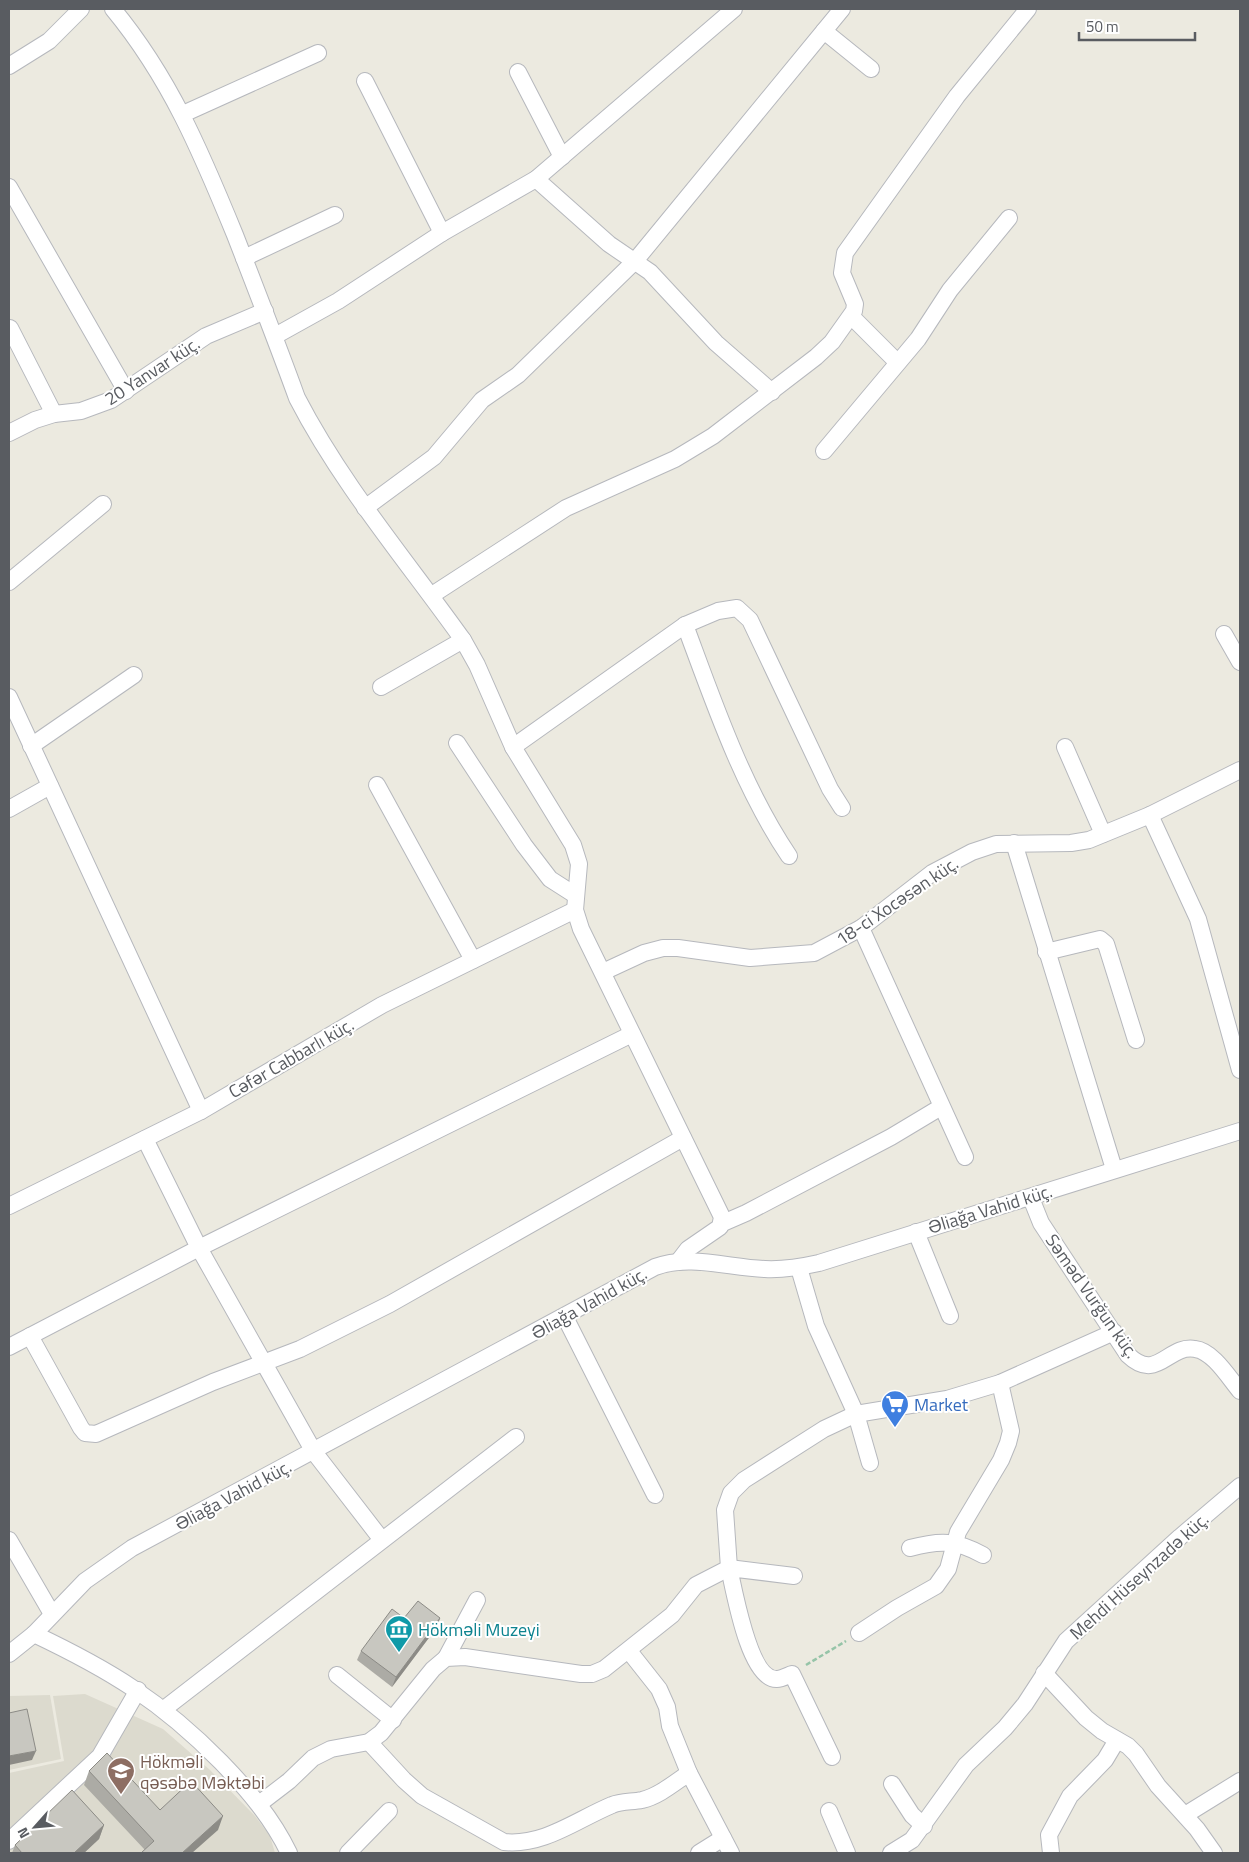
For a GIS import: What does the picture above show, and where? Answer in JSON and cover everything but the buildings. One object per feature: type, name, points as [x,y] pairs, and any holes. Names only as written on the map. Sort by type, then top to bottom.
[{"type":"street","points":[[9,66],[49,41],[81,9]]},
{"type":"street","points":[[113,9],[152,61],[184,114],[244,258],[297,398],[312,426],[365,508],[432,595],[463,640],[477,665],[513,747],[573,845],[579,864],[575,902]]},
{"type":"street","points":[[275,336],[338,301],[442,233],[536,178],[734,9]]},
{"type":"street","points":[[365,508],[434,457],[482,400],[518,375],[635,261],[842,9]]},
{"type":"street","points":[[432,595],[566,508],[675,459],[698,445],[772,392],[832,342],[852,317],[855,304],[842,273],[845,254],[920,146],[1028,9]]},
{"type":"street","points":[[824,31],[871,69]]},
{"type":"street","points":[[184,114],[318,52]]},
{"type":"street","points":[[518,72],[562,157]]},
{"type":"street","points":[[366,81],[442,233]]},
{"type":"street","points":[[536,178],[609,244],[650,272],[716,343],[772,392]]},
{"type":"street","points":[[9,187],[126,391]]},
{"type":"street","points":[[244,258],[335,215]]},
{"type":"street","points":[[824,450],[918,339],[950,290],[1008,218]]},
{"type":"street","name":"20 Yanvar küç.","points":[[9,432],[54,414],[81,411],[99,406],[126,391],[206,336],[265,311]]},
{"type":"street","points":[[852,317],[897,362]]},
{"type":"street","points":[[10,328],[54,414]]},
{"type":"street","points":[[9,582],[102,504]]},
{"type":"street","points":[[513,747],[686,625],[718,611],[736,608],[750,620],[830,789],[842,808]]},
{"type":"street","points":[[686,625],[725,733],[776,836],[789,856]]},
{"type":"street","points":[[1224,634],[1240,662]]},
{"type":"street","points":[[381,687],[463,640]]},
{"type":"street","points":[[31,746],[134,675]]},
{"type":"street","points":[[9,698],[201,1111]]},
{"type":"street","points":[[457,743],[524,845],[550,880],[575,902],[603,972],[720,1211],[723,1223]]},
{"type":"street","points":[[1065,747],[1103,834]]},
{"type":"street","name":"18-ci Xocəsən küç.","points":[[603,972],[644,953],[663,948],[678,948],[750,958],[814,953],[837,943],[861,928],[946,864],[996,844],[1071,843],[1103,834],[1150,815],[1240,770]]},
{"type":"street","points":[[9,810],[50,786]]},
{"type":"street","points":[[377,786],[473,960]]},
{"type":"street","points":[[1150,815],[1198,919],[1240,1070]]},
{"type":"street","points":[[1014,843],[1114,1169]]},
{"type":"street","name":"Cəfər Cabbarlı küç.","points":[[9,1206],[201,1111],[343,1027],[473,960],[575,902]]},
{"type":"street","points":[[861,928],[965,1157]]},
{"type":"street","points":[[1046,952],[1100,939],[1106,944],[1136,1040]]},
{"type":"street","points":[[9,1347],[199,1248],[632,1034]]},
{"type":"street","points":[[678,1262],[688,1248],[716,1231],[723,1223],[746,1213],[891,1137],[941,1107]]},
{"type":"street","name":"Əliağa Vahid küç.","points":[[9,1654],[34,1634],[85,1581],[132,1548],[565,1317],[644,1272],[663,1264],[678,1262],[765,1269],[799,1268],[1031,1198],[1114,1169],[1240,1131]]},
{"type":"street","points":[[30,1336],[85,1433],[96,1434],[214,1382],[300,1349],[390,1304],[683,1138]]},
{"type":"street","points":[[145,1139],[199,1248],[314,1452],[382,1540]]},
{"type":"street","name":"Səməd Vurğun küç.","points":[[1031,1198],[1041,1223],[1128,1355],[1143,1366],[1152,1365],[1184,1350],[1195,1348],[1208,1355],[1240,1391]]},
{"type":"street","points":[[916,1232],[950,1316]]},
{"type":"street","points":[[799,1268],[816,1326],[856,1414],[870,1463]]},
{"type":"street","points":[[565,1317],[655,1496]]},
{"type":"street","points":[[832,1757],[792,1674],[776,1679],[768,1676],[757,1661],[746,1638],[729,1568],[725,1510],[731,1493],[744,1480],[824,1428],[856,1414],[946,1400],[1000,1383],[1114,1332]]},
{"type":"street","points":[[859,1633],[897,1608],[936,1586],[948,1569],[958,1532],[1001,1460],[1008,1443],[1010,1431],[1000,1383]]},
{"type":"street","points":[[164,1709],[516,1436]]},
{"type":"street","name":"Mehdi Hüseynzadə küç.","points":[[892,1853],[912,1840],[924,1826],[947,1789],[966,1765],[1005,1728],[1066,1640],[1086,1620],[1240,1486]]},
{"type":"street","points":[[9,1540],[52,1614]]},
{"type":"street","points":[[910,1548],[942,1542],[955,1543],[984,1555]]},
{"type":"street","points":[[446,1658],[465,1656],[586,1674],[604,1669],[629,1651],[672,1615],[696,1585],[729,1568],[794,1576]]},
{"type":"street","points":[[259,1804],[289,1781],[313,1758],[331,1749],[369,1742],[381,1733],[433,1668],[446,1658],[477,1600]]},
{"type":"street","points":[[34,1634],[86,1659],[138,1690],[196,1736],[259,1804],[270,1819],[289,1853]]},
{"type":"street","points":[[629,1651],[659,1689],[667,1707],[670,1726],[689,1773],[731,1853]]},
{"type":"street","points":[[1044,1673],[1086,1718],[1136,1754],[1158,1786],[1185,1815],[1214,1853]]},
{"type":"street","points":[[338,1675],[393,1720]]},
{"type":"street","points":[[9,1840],[100,1756],[138,1690]]},
{"type":"street","points":[[1051,1853],[1049,1835],[1070,1796],[1105,1760],[1117,1740]]},
{"type":"street","points":[[369,1742],[404,1780],[422,1796],[504,1842],[519,1844],[537,1840],[614,1804],[642,1800],[656,1795],[689,1773]]},
{"type":"street","points":[[1185,1815],[1240,1781]]},
{"type":"street","points":[[892,1784],[912,1815],[924,1826]]},
{"type":"street","points":[[348,1853],[389,1810]]},
{"type":"street","points":[[829,1811],[847,1853]]},
{"type":"street","points":[[698,1853],[723,1838]]},
{"type":"path","points":[[792,1674],[859,1633]]},
{"type":"shaded area","name":"Hökməli qəsəbə Məktəbi","points":[[85,1694],[163,1729],[210,1770],[255,1816],[270,1836],[275,1853],[9,1853],[9,1773],[64,1761],[53,1696]]},
{"type":"shaded area","points":[[50,1695],[61,1759],[9,1770],[9,1696]]},
{"type":"place","name":"Market","points":[[895,1428]]},
{"type":"place","name":"Hökməli Muzeyi","points":[[399,1653]]},
{"type":"place","name":"Hökməli qəsəbə Məktəbi","points":[[121,1795]]}]
